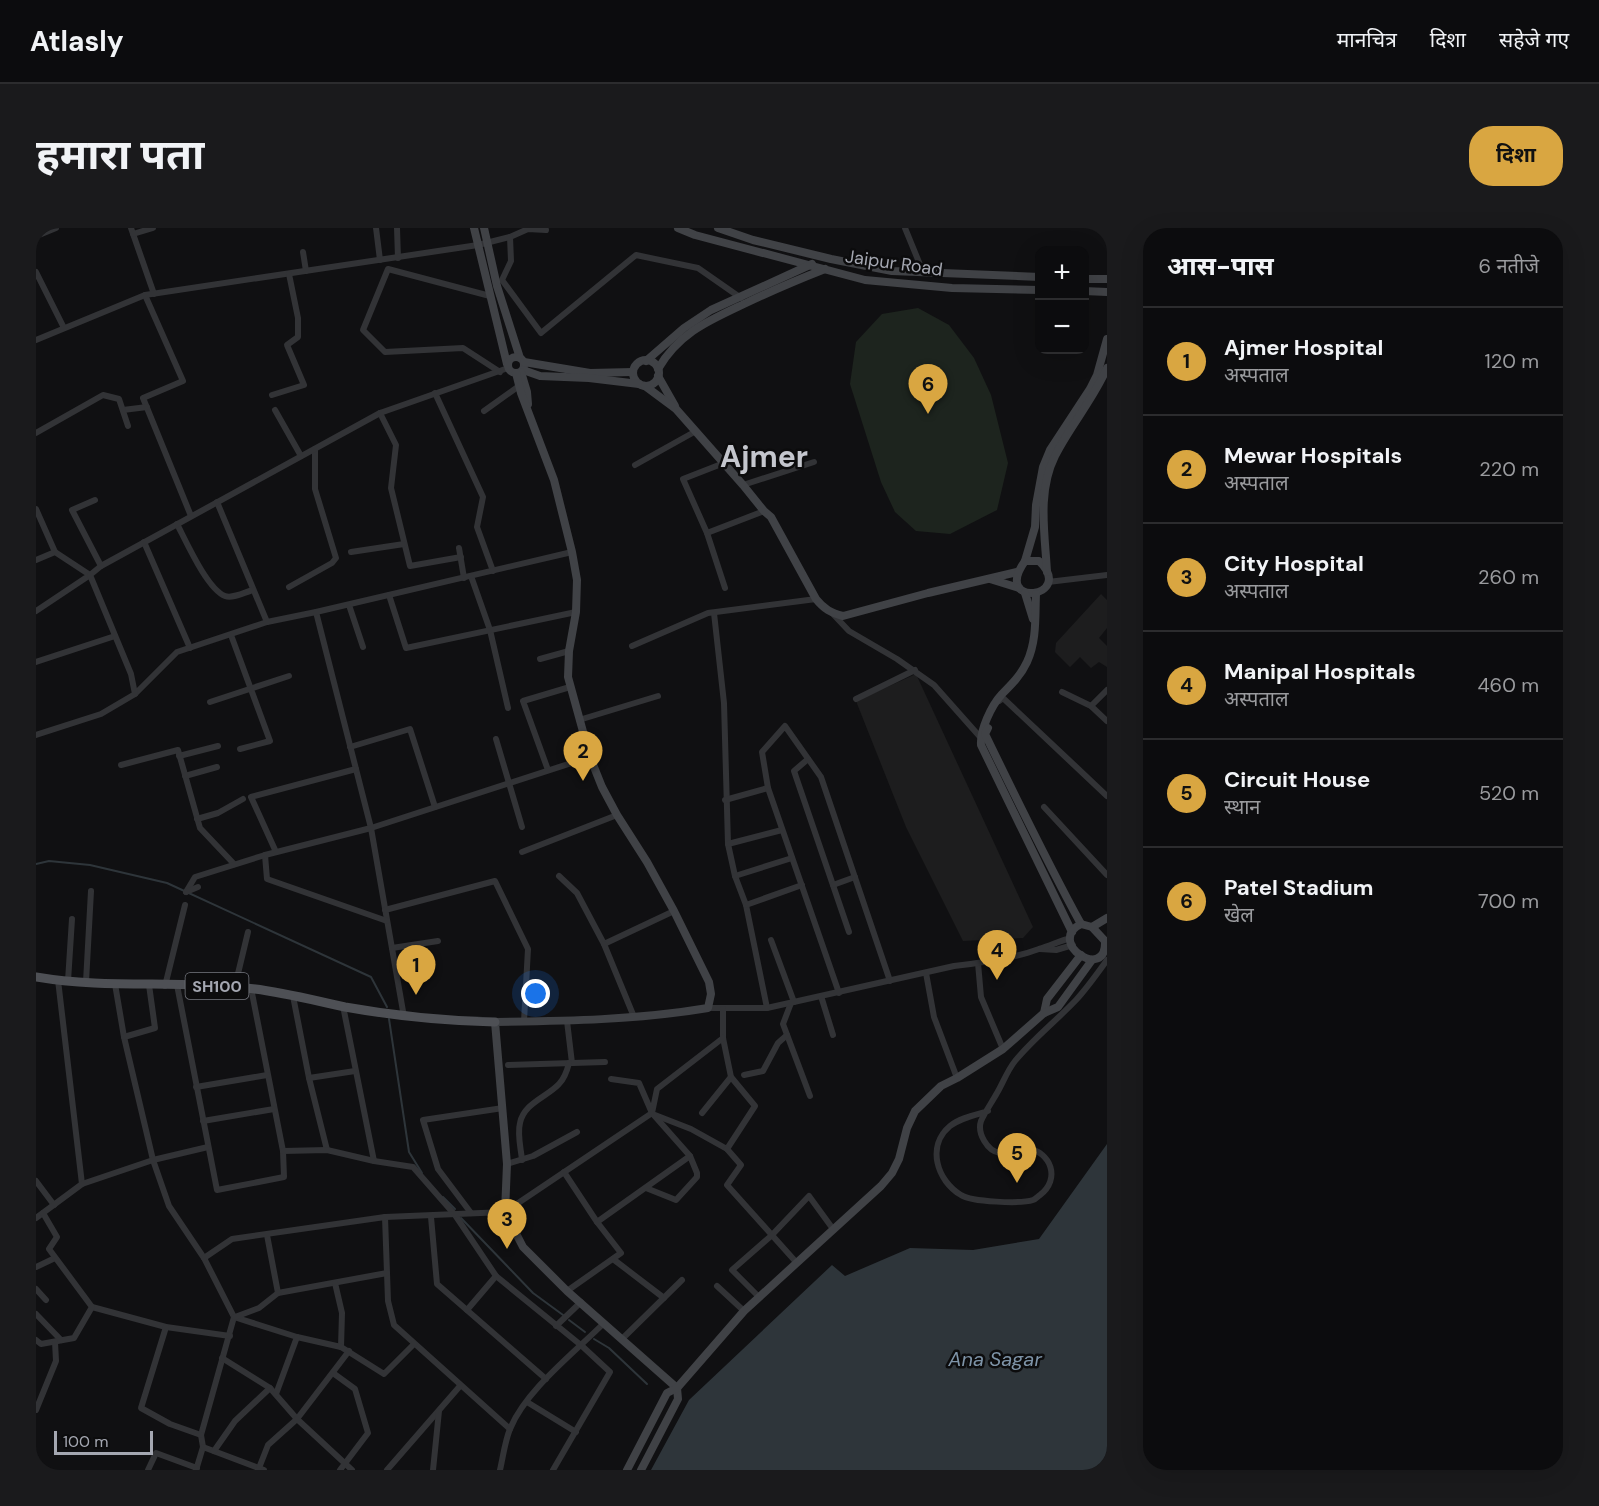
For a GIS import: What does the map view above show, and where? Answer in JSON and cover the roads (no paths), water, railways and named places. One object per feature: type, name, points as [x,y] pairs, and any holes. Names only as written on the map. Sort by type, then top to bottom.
[{"type":"main road","name":"SH100","points":[[36,977],[115,984],[235,986],[385,1014],[495,1022]]},
{"type":"street","points":[[39,235],[56,228]]},
{"type":"street","points":[[153,228],[132,231],[154,294]]},
{"type":"street","points":[[376,228],[381,260]]},
{"type":"street","points":[[397,228],[398,258]]},
{"type":"street","points":[[474,228],[497,286],[519,386],[554,480],[572,552],[577,580],[576,612],[569,651],[570,687],[590,757],[617,815],[648,862],[675,911],[708,982],[711,994],[708,1008]]},
{"type":"street","points":[[484,228],[482,245],[490,296],[515,367],[527,392],[529,413]]},
{"type":"street","name":"Jaipur Road","points":[[678,228],[695,236],[811,264],[865,280],[944,287],[1035,290]]},
{"type":"street","name":"Jaipur Road","points":[[718,228],[753,240],[892,271],[1035,277]]},
{"type":"street","points":[[905,228],[922,272]]},
{"type":"street","points":[[36,340],[145,295],[482,245],[528,229],[546,231]]},
{"type":"street","points":[[510,237],[511,261],[502,280],[541,333],[636,255],[698,268],[743,300]]},
{"type":"street","points":[[303,252],[306,271]]},
{"type":"street","points":[[822,257],[696,324],[646,361],[638,364],[633,372],[635,380],[676,409],[771,517],[816,600],[824,609],[832,613],[843,616],[1017,572],[1025,561],[1035,526],[1036,505],[1043,467],[1050,450],[1090,389],[1097,375],[1107,339]]},
{"type":"street","points":[[743,300],[842,261]]},
{"type":"street","points":[[490,296],[388,269],[363,330],[385,352],[463,348],[540,376],[589,378],[642,385],[652,384],[671,349],[696,324]]},
{"type":"street","points":[[36,272],[64,328]]},
{"type":"street","points":[[944,273],[944,287]]},
{"type":"street","points":[[272,395],[304,385],[287,345],[298,337],[298,318],[289,274]]},
{"type":"street","points":[[1089,279],[1107,281],[1107,291],[1089,291]]},
{"type":"street","points":[[145,295],[183,381],[143,398],[191,516]]},
{"type":"street","points":[[646,361],[654,364],[676,409]]},
{"type":"street","points":[[36,611],[101,566],[380,413],[515,367],[590,373],[633,372]]},
{"type":"street","points":[[990,579],[1036,594],[1046,587],[1048,582],[1043,522],[1050,468],[1064,440],[1092,399],[1107,368]]},
{"type":"street","points":[[484,411],[519,386]]},
{"type":"street","points":[[435,393],[483,497],[477,527],[493,571]]},
{"type":"street","points":[[36,433],[103,395],[119,399],[128,426]]},
{"type":"street","points":[[123,410],[147,407]]},
{"type":"street","points":[[275,410],[301,456]]},
{"type":"street","points":[[380,413],[396,445],[391,488],[410,566],[461,557]]},
{"type":"street","points":[[635,465],[696,431]]},
{"type":"street","points":[[289,586],[333,563],[336,558],[315,489],[315,449]]},
{"type":"street","points":[[744,485],[814,462]]},
{"type":"street","points":[[724,463],[683,479],[707,533],[725,588]]},
{"type":"street","points":[[95,500],[72,510],[101,566]]},
{"type":"street","points":[[217,502],[267,622]]},
{"type":"street","points":[[707,533],[764,511]]},
{"type":"street","points":[[37,512],[55,552],[90,574],[131,674],[135,694]]},
{"type":"street","points":[[177,524],[208,579],[220,592],[232,596],[253,590]]},
{"type":"street","points":[[144,542],[190,648]]},
{"type":"street","points":[[351,552],[404,544]]},
{"type":"street","points":[[459,548],[468,577],[490,630],[508,708]]},
{"type":"street","points":[[36,560],[55,552]]},
{"type":"street","points":[[36,735],[101,714],[135,694],[177,652],[267,622],[572,552]]},
{"type":"street","points":[[1025,561],[1039,561],[1047,572]]},
{"type":"street","points":[[1017,572],[1034,625]]},
{"type":"street","points":[[1048,582],[1107,575]]},
{"type":"street","points":[[1036,594],[1035,640],[1027,663],[1020,676],[1005,694],[985,734],[1072,938],[1081,955],[1092,960]]},
{"type":"street","points":[[389,595],[406,648],[576,612]]},
{"type":"street","points":[[633,646],[708,613],[816,600]]},
{"type":"street","points":[[349,605],[363,647]]},
{"type":"street","points":[[316,612],[371,828],[392,948],[401,1016]]},
{"type":"street","points":[[721,612],[728,844],[735,876],[746,905],[767,1008]]},
{"type":"street","points":[[832,613],[849,631],[915,670],[934,685],[981,738]]},
{"type":"street","points":[[231,635],[270,741],[240,749]]},
{"type":"street","points":[[36,662],[115,636]]},
{"type":"street","points":[[540,659],[569,651]]},
{"type":"street","points":[[856,699],[915,670]]},
{"type":"street","points":[[210,702],[289,676]]},
{"type":"street","points":[[548,770],[523,701],[570,687]]},
{"type":"street","points":[[1090,706],[1107,690]]},
{"type":"street","points":[[1062,692],[1090,706],[1107,721]]},
{"type":"street","points":[[1005,694],[1000,696],[994,706],[981,738],[983,752],[1011,794]]},
{"type":"street","points":[[1005,694],[1107,796]]},
{"type":"street","points":[[579,720],[658,696]]},
{"type":"street","points":[[839,993],[768,788],[762,752],[784,726],[821,777],[890,981]]},
{"type":"street","points":[[350,747],[410,729],[435,807]]},
{"type":"street","points":[[496,739],[522,827]]},
{"type":"street","points":[[179,756],[218,746]]},
{"type":"street","points":[[121,765],[178,750],[200,828],[234,864]]},
{"type":"street","points":[[198,887],[186,892],[195,877],[265,855],[371,828],[590,757]]},
{"type":"street","points":[[808,759],[794,771],[849,932]]},
{"type":"street","points":[[185,776],[217,767]]},
{"type":"street","points":[[276,852],[250,797],[356,769]]},
{"type":"street","points":[[725,800],[768,788]]},
{"type":"street","points":[[198,819],[224,810],[243,799]]},
{"type":"street","points":[[1044,807],[1107,875]]},
{"type":"street","points":[[522,852],[617,815]]},
{"type":"street","points":[[728,844],[782,830]]},
{"type":"street","points":[[627,1470],[667,1393],[677,1388],[744,1311],[882,1186],[899,1159],[907,1128],[915,1111],[941,1086],[1004,1049],[1044,1013],[1058,1007],[1092,960],[1100,957],[1106,945],[1092,927],[1082,924],[1038,854]]},
{"type":"street","points":[[265,855],[267,879],[387,921]]},
{"type":"street","points":[[735,876],[792,858]]},
{"type":"street","points":[[559,876],[577,893],[604,944],[634,1017]]},
{"type":"street","points":[[833,885],[855,878]]},
{"type":"street","points":[[385,910],[495,881],[528,949],[524,1021]]},
{"type":"street","points":[[746,905],[802,885]]},
{"type":"street","points":[[86,982],[91,891]]},
{"type":"street","points":[[165,986],[185,906]]},
{"type":"street","points":[[604,944],[675,911]]},
{"type":"street","points":[[1092,927],[1107,918]]},
{"type":"street","points":[[72,919],[63,981],[82,1184]]},
{"type":"street","points":[[641,1470],[678,1399],[677,1388],[567,1291],[523,1247],[505,1212],[507,1164],[495,1022],[567,1021],[670,1015],[708,1008],[767,1008],[954,966],[1039,949],[1056,950],[1072,938],[1082,924]]},
{"type":"street","points":[[235,986],[248,932]]},
{"type":"street","points":[[771,940],[792,1003],[783,1024],[810,1096]]},
{"type":"street","points":[[392,948],[438,941]]},
{"type":"street","points":[[1044,1013],[1047,999],[1081,955]]},
{"type":"street","points":[[988,1111],[958,1121],[946,1130],[936,1150],[936,1163],[944,1179],[961,1196],[1011,1203],[1033,1200],[1048,1187],[1052,1180],[1052,1168],[1047,1161],[1034,1150],[1017,1148],[1000,1153],[989,1146],[979,1129],[1014,1062],[1077,999],[1107,960]]},
{"type":"street","points":[[978,963],[981,997],[1004,1049]]},
{"type":"street","points":[[36,971],[46,978]]},
{"type":"street","points":[[926,973],[934,1017],[957,1078]]},
{"type":"street","points":[[115,984],[124,1037],[153,1160],[169,1206],[204,1258],[234,1317],[201,1435],[203,1447],[197,1469],[156,1453],[148,1470]]},
{"type":"street","points":[[124,1037],[155,1028],[149,985]]},
{"type":"street","points":[[177,985],[217,1190],[286,1179],[283,1151],[251,988]]},
{"type":"street","points":[[293,996],[309,1078],[327,1150]]},
{"type":"street","points":[[821,996],[833,1035]]},
{"type":"street","points":[[343,1006],[374,1161]]},
{"type":"street","points":[[723,1009],[723,1038],[731,1077],[755,1106],[727,1149]]},
{"type":"street","points":[[522,1160],[520,1121],[523,1114],[560,1083],[570,1063],[567,1021]]},
{"type":"street","points":[[744,1075],[763,1071],[778,1043],[787,1035]]},
{"type":"street","points":[[204,1258],[232,1239],[385,1217],[431,1217],[505,1212],[652,1113],[657,1089],[723,1038]]},
{"type":"street","points":[[508,1065],[605,1062]]},
{"type":"street","points":[[309,1078],[355,1071]]},
{"type":"street","points":[[196,1087],[267,1075]]},
{"type":"street","points":[[702,1113],[731,1077]]},
{"type":"street","points":[[611,1079],[639,1083],[652,1113],[690,1156],[697,1177],[676,1200],[646,1188]]},
{"type":"street","points":[[471,1214],[438,1169],[423,1120],[503,1108]]},
{"type":"street","points":[[203,1121],[274,1109]]},
{"type":"street","points":[[652,1113],[691,1129],[727,1149],[741,1165],[727,1185],[796,1262]]},
{"type":"street","points":[[507,1164],[548,1149],[577,1132]]},
{"type":"street","points":[[36,1218],[82,1184],[153,1160],[208,1147]]},
{"type":"street","points":[[283,1151],[327,1150],[413,1167],[455,1215],[495,1276],[582,1346],[610,1372],[553,1470]]},
{"type":"street","points":[[597,1222],[690,1156]]},
{"type":"street","points":[[564,1172],[621,1253],[620,1264]]},
{"type":"street","points":[[36,1181],[54,1205]]},
{"type":"street","points":[[759,1297],[732,1270],[771,1236],[809,1196],[833,1229]]},
{"type":"street","points":[[43,1213],[57,1237],[49,1249],[92,1307],[166,1328],[230,1336]]},
{"type":"street","points":[[385,1217],[388,1301],[394,1325],[510,1429]]},
{"type":"street","points":[[431,1217],[437,1284],[546,1379]]},
{"type":"street","points":[[267,1235],[278,1293]]},
{"type":"street","points":[[567,1291],[621,1253]]},
{"type":"street","points":[[36,1267],[55,1258]]},
{"type":"street","points":[[612,1258],[664,1298]]},
{"type":"street","points":[[234,1317],[259,1308],[278,1293],[387,1274]]},
{"type":"street","points":[[467,1310],[495,1276]]},
{"type":"street","points":[[622,1339],[682,1280]]},
{"type":"street","points":[[335,1282],[342,1313],[341,1347]]},
{"type":"street","points":[[717,1286],[744,1311]]},
{"type":"street","points":[[36,1289],[46,1299]]},
{"type":"street","points":[[556,1326],[581,1302]]},
{"type":"street","points":[[36,1340],[41,1344],[74,1338],[92,1307]]},
{"type":"street","points":[[36,1314],[58,1341],[56,1361],[36,1410]]},
{"type":"street","points":[[234,1317],[297,1337],[341,1347],[384,1374],[414,1344]]},
{"type":"street","points":[[500,1470],[510,1429],[527,1402],[546,1379],[604,1323]]},
{"type":"street","points":[[166,1328],[141,1408],[170,1424],[201,1435]]},
{"type":"street","points":[[276,1394],[297,1337]]},
{"type":"street","points":[[203,1447],[262,1469],[268,1445],[297,1419],[349,1352]]},
{"type":"street","points":[[222,1358],[276,1394],[297,1419],[352,1470]]},
{"type":"street","points":[[333,1373],[355,1389],[368,1433],[340,1470]]},
{"type":"street","points":[[387,1470],[460,1386]]},
{"type":"street","points":[[214,1451],[235,1421],[270,1389]]},
{"type":"street","points":[[527,1402],[576,1432]]},
{"type":"street","points":[[662,1404],[671,1411]]},
{"type":"street","points":[[433,1470],[439,1411]]},
{"type":"street","points":[[420,1433],[438,1427]]},
{"type":"water","name":"Ana Sagar","points":[[1107,1144],[1107,1470],[651,1470],[689,1400],[832,1265],[845,1276],[910,1248],[973,1250],[1039,1239]]},
{"type":"waterway","points":[[36,864],[49,861],[90,865],[167,883],[371,977],[387,1007]]},
{"type":"waterway","points":[[389,1019],[409,1152],[422,1173]]},
{"type":"waterway","points":[[443,1197],[455,1209]]},
{"type":"waterway","points":[[461,1218],[533,1293],[563,1315]]},
{"type":"waterway","points":[[569,1320],[585,1332]]},
{"type":"waterway","points":[[594,1339],[609,1348],[647,1384]]},
{"type":"place","name":"Patel Stadium","points":[[928,414]]},
{"type":"place","name":"Mewar Hospitals","points":[[583,781]]},
{"type":"place","name":"Manipal Hospitals","points":[[997,980]]},
{"type":"place","name":"Ajmer Hospital","points":[[416,995]]},
{"type":"place","name":"Circuit House","points":[[1017,1183]]},
{"type":"place","name":"City Hospital","points":[[507,1249]]},
{"type":"district","name":"Ajmer","points":[[764,456]]}]
